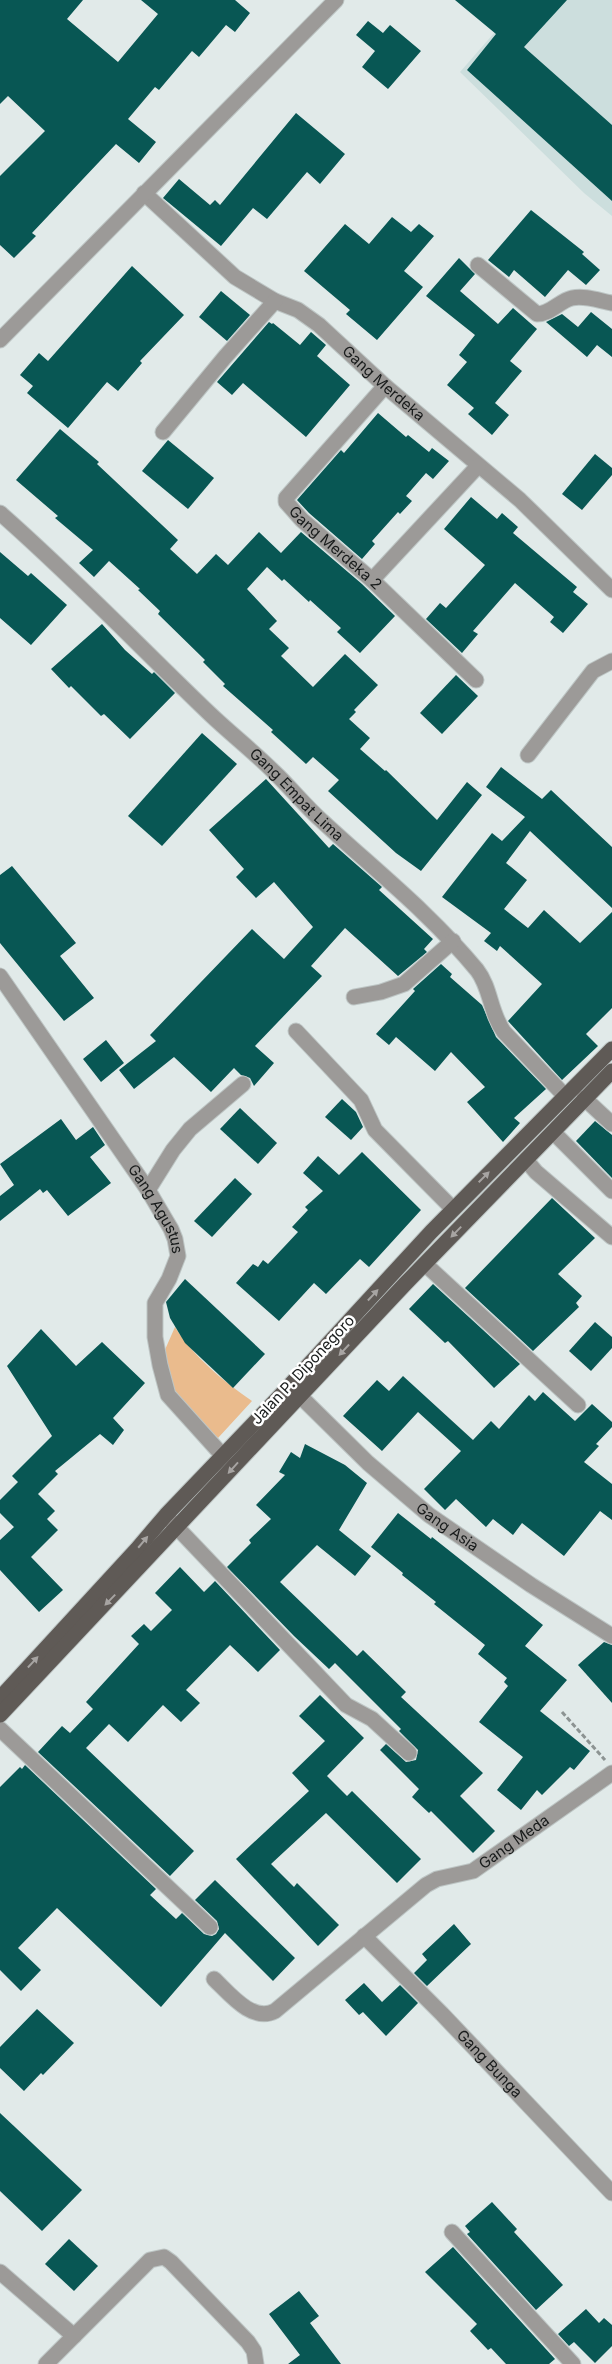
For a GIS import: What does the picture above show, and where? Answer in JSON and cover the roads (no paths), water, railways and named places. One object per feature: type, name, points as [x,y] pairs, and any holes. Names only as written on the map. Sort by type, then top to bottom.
[{"type":"main road","name":"Jalan P. Diponegoro","points":[[0,1698],[166,1515],[453,1209],[612,1049]]},
{"type":"main road","name":"Jalan P. Diponegoro","points":[[0,1715],[425,1264],[612,1071]]},
{"type":"street","points":[[0,340],[336,0]]},
{"type":"street","name":"Gang Merdeka","points":[[144,193],[235,277],[276,301],[298,310],[319,325],[385,386],[520,500],[612,590]]},
{"type":"street","points":[[478,265],[537,314],[544,314],[558,304],[574,297],[612,303]]},
{"type":"street","points":[[163,432],[238,342],[276,301]]},
{"type":"street","name":"Gang Merdeka 2","points":[[385,386],[286,498],[288,507],[372,580],[476,680]]},
{"type":"street","points":[[372,580],[478,466]]},
{"type":"street","name":"Gang Empat Lima","points":[[0,513],[48,555],[210,714],[274,772],[321,820],[391,881],[452,941],[478,972],[486,988],[496,1021],[504,1032],[565,1096]]},
{"type":"street","points":[[528,754],[593,671],[612,661]]},
{"type":"street","points":[[354,997],[381,992],[404,984],[452,941]]},
{"type":"street","name":"Gang Agustus","points":[[0,976],[148,1190],[171,1228],[178,1256],[169,1279],[154,1303],[155,1337],[164,1380],[168,1395],[223,1456]]},
{"type":"street","points":[[296,1031],[361,1100],[375,1130],[453,1209]]},
{"type":"street","points":[[148,1190],[173,1150],[190,1129],[242,1084]]},
{"type":"street","points":[[584,1098],[612,1124]]},
{"type":"street","points":[[552,1132],[612,1191]]},
{"type":"street","points":[[526,1160],[536,1172],[612,1237]]},
{"type":"street","points":[[425,1264],[578,1405]]},
{"type":"street","name":"Gang Asia","points":[[301,1397],[368,1463],[429,1515],[531,1585],[612,1636]]},
{"type":"street","points":[[166,1515],[346,1705],[372,1719],[409,1753]]},
{"type":"street","points":[[0,1729],[210,1927]]},
{"type":"street","name":"Gang Meda","points":[[214,1979],[247,2009],[256,2014],[269,2014],[426,1885],[437,1879],[473,1871],[609,1767]]},
{"type":"street","name":"Gang Bunga","points":[[364,1936],[442,2014],[612,2193]]},
{"type":"street","points":[[452,2232],[573,2364]]},
{"type":"street","points":[[46,2364],[150,2260],[164,2258],[171,2262],[234,2325],[254,2351],[256,2364]]},
{"type":"street","points":[[0,2272],[74,2336]]}]
